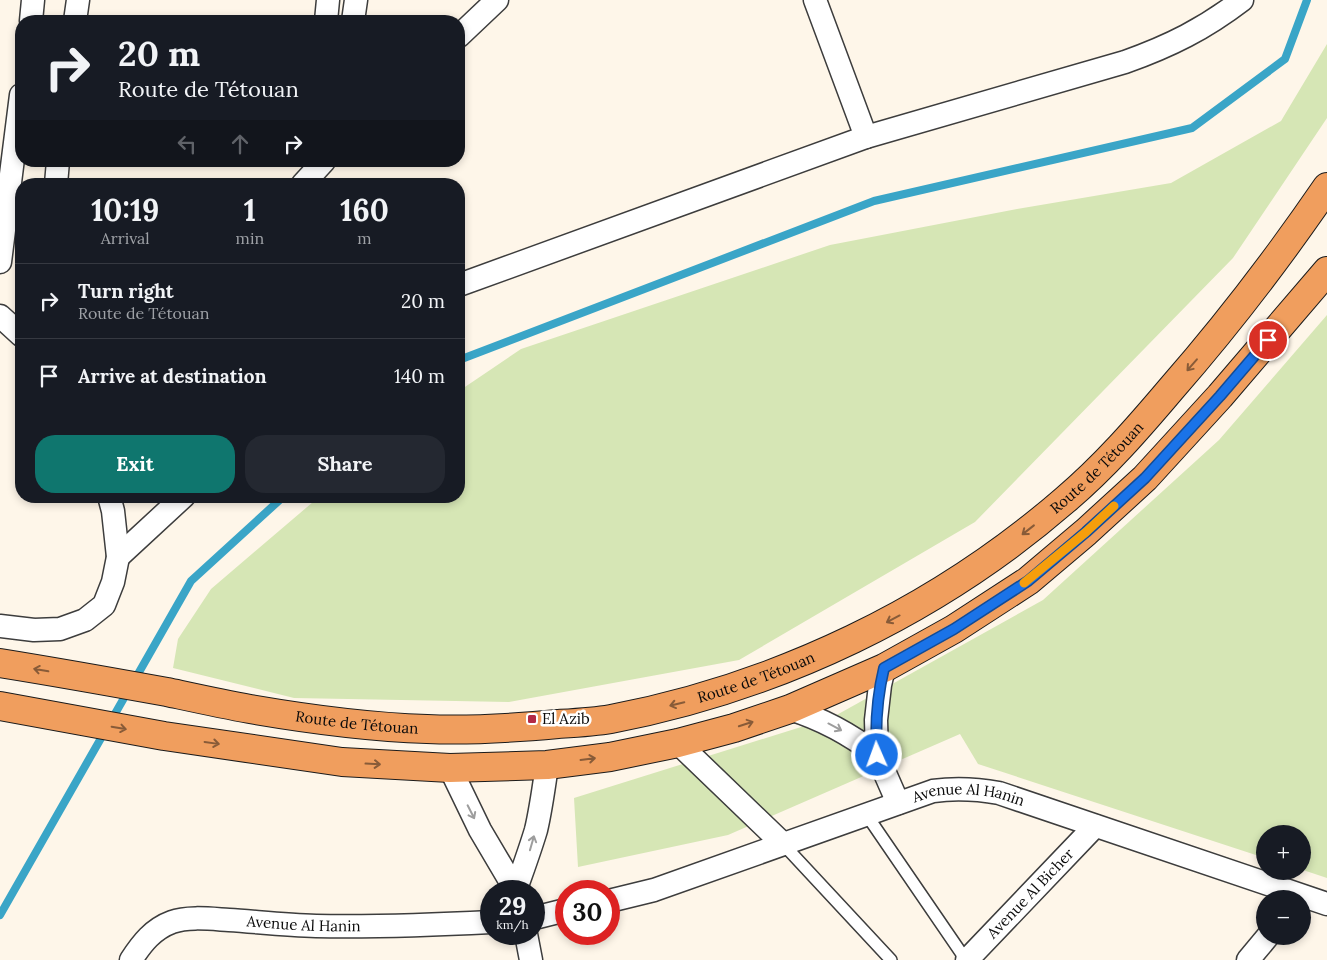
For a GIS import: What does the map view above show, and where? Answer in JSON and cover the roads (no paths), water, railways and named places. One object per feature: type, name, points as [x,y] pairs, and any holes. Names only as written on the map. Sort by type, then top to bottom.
[{"type":"highway","name":"Route de Tétouan","points":[[0,662],[167,692],[248,709],[323,721],[427,729],[515,728],[607,720],[683,703],[760,678],[849,642],[923,603],[995,555],[1066,500],[1128,439],[1209,345],[1299,229],[1327,187]]},
{"type":"highway","points":[[1209,345],[1254,302],[1327,218]]},
{"type":"highway","points":[[1220,396],[1327,251]]},
{"type":"highway","points":[[0,706],[164,736],[342,762],[450,768],[547,764],[610,757],[678,743],[734,728],[790,709],[884,668],[954,629],[1028,581],[1086,532],[1145,478],[1220,396],[1327,271]]},
{"type":"street","points":[[32,15],[33,0]]},
{"type":"street","points":[[76,15],[78,0]]},
{"type":"street","points":[[327,15],[328,0]]},
{"type":"street","points":[[354,15],[356,0]]},
{"type":"street","points":[[815,0],[866,136]]},
{"type":"street","points":[[465,283],[866,136],[1125,62],[1160,50],[1223,15],[1242,0]]},
{"type":"street","points":[[465,30],[495,1]]},
{"type":"street","points":[[0,262],[15,143]]},
{"type":"street","points":[[305,178],[317,167]]},
{"type":"street","points":[[0,316],[15,330]]},
{"type":"street","points":[[0,626],[34,630],[60,628],[85,620],[104,605],[113,582],[118,557],[111,503]]},
{"type":"street","points":[[118,557],[176,503]]},
{"type":"street","points":[[884,668],[876,720],[877,755],[898,803]]},
{"type":"street","points":[[790,709],[809,715],[844,732],[877,755]]},
{"type":"street","points":[[678,743],[783,844]]},
{"type":"street","points":[[520,880],[536,828],[547,764]]},
{"type":"street","points":[[450,768],[480,830],[510,880]]},
{"type":"street","name":"Avenue Al Hanin","points":[[620,898],[654,890],[933,791],[965,788],[999,794],[1282,890]]},
{"type":"street","name":"Avenue Al Bicher","points":[[966,960],[1095,826]]},
{"type":"street","name":"Avenue Al Hanin","points":[[1311,900],[1327,904]]},
{"type":"street","name":"Avenue Al Hanin","points":[[131,960],[142,944],[157,930],[173,922],[193,919],[316,926],[420,926],[480,923]]},
{"type":"street","points":[[528,945],[531,960]]},
{"type":"street","points":[[1248,960],[1260,945]]},
{"type":"lane","points":[[866,814],[966,960]]},
{"type":"lane","points":[[783,844],[891,960]]},
{"type":"waterway","points":[[465,358],[874,201],[1192,128],[1285,59],[1307,0]]},
{"type":"waterway","points":[[134,681],[191,581],[276,503]]},
{"type":"waterway","points":[[0,915],[128,691]]},
{"type":"place","name":"El Azib","points":[[532,719]]}]
